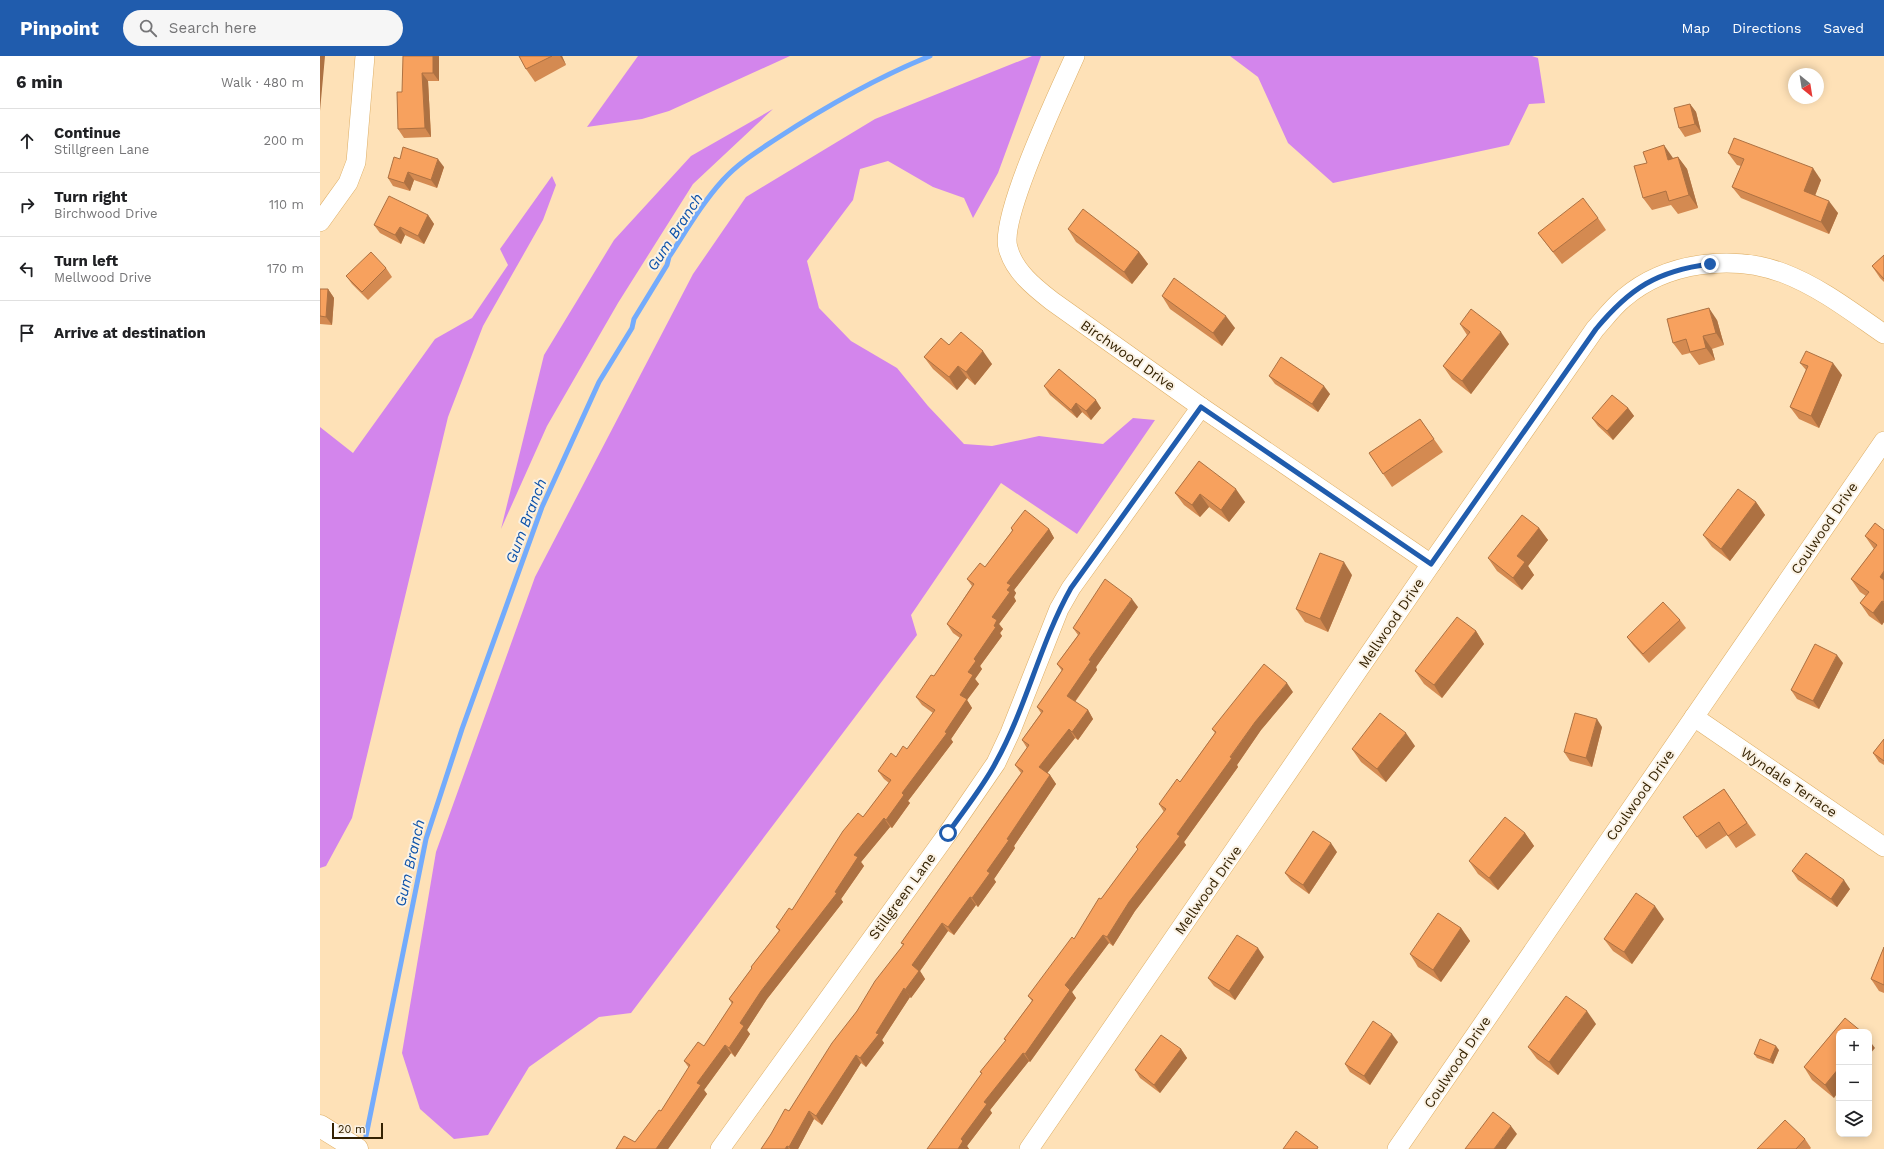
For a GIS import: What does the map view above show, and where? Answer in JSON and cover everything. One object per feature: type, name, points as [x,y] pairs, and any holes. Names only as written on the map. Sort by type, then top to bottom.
[{"type":"street","points":[[320,222],[348,182],[356,162],[365,56]]},
{"type":"street","name":"Birchwood Drive","points":[[1075,56],[1020,185],[1008,223],[1007,247],[1020,272],[1036,288],[1201,407],[1431,564]]},
{"type":"street","name":"Mellwood Drive","points":[[1029,1149],[1431,564],[1596,329],[1625,297],[1639,287],[1665,274],[1710,264],[1742,264],[1771,269],[1802,281],[1832,298],[1884,334]]},
{"type":"street","name":"Stillgreen Lane","points":[[720,1149],[948,833],[996,763],[1010,733],[1059,609],[1071,588],[1201,407]]},
{"type":"street","name":"Coulwood Drive","points":[[1397,1149],[1884,442]]},
{"type":"street","name":"Wyndale Terrace","points":[[1694,717],[1884,847]]},
{"type":"street","points":[[320,1126],[357,1149]]},
{"type":"shaded area","points":[[638,56],[790,56],[669,111],[642,119],[587,127]]},
{"type":"shaded area","points":[[1032,56],[1041,56],[998,173],[973,218],[964,198],[933,187],[888,161],[860,169],[853,200],[807,261],[819,308],[851,341],[897,368],[928,406],[964,444],[992,446],[1039,436],[1103,444],[1133,418],[1155,420],[1077,534],[1001,483],[911,615],[917,635],[631,1013],[599,1017],[529,1067],[488,1135],[454,1139],[420,1109],[402,1053],[436,852],[535,577],[693,274],[746,197],[875,119]]},
{"type":"shaded area","points":[[1230,56],[1532,56],[1538,58],[1545,103],[1529,104],[1509,145],[1333,183],[1288,143],[1258,77]]},
{"type":"shaded area","points":[[773,109],[693,184],[618,303],[547,426],[501,529],[544,355],[614,240],[691,156]]},
{"type":"shaded area","points":[[552,176],[556,185],[543,220],[483,326],[448,417],[352,818],[326,866],[320,868],[320,427],[353,453],[435,339],[472,318],[508,265],[500,249]]},
{"type":"building","points":[[403,56],[433,56],[433,73],[422,73],[425,128],[398,129],[397,92],[402,92]]},
{"type":"building","points":[[519,56],[552,56],[526,69]]},
{"type":"building","points":[[1690,104],[1695,124],[1679,128],[1674,108]]},
{"type":"building","points":[[1734,138],[1813,168],[1804,191],[1829,201],[1821,222],[1732,187],[1744,159],[1728,153]]},
{"type":"building","points":[[1664,145],[1668,160],[1678,157],[1689,195],[1669,201],[1666,191],[1643,198],[1634,166],[1647,163],[1643,152]]},
{"type":"building","points":[[403,147],[438,159],[431,180],[408,172],[404,183],[388,178],[394,157],[400,159]]},
{"type":"building","points":[[389,196],[428,215],[418,236],[400,227],[395,235],[374,225]]},
{"type":"building","points":[[1583,198],[1598,218],[1553,252],[1538,233]]},
{"type":"building","points":[[1083,209],[1139,252],[1124,272],[1068,229]]},
{"type":"building","points":[[371,252],[386,268],[362,292],[346,276]]},
{"type":"building","points":[[1884,255],[1884,279],[1872,266]]},
{"type":"building","points":[[1174,278],[1226,316],[1213,333],[1162,296]]},
{"type":"building","points":[[320,289],[328,289],[326,317],[320,316]]},
{"type":"building","points":[[1709,308],[1716,333],[1703,336],[1706,348],[1690,352],[1686,339],[1673,343],[1667,319]]},
{"type":"building","points":[[1471,309],[1501,332],[1462,381],[1443,366],[1470,332],[1460,324]]},
{"type":"building","points":[[961,332],[983,351],[966,372],[958,366],[949,377],[924,357],[941,338],[949,345]]},
{"type":"building","points":[[1806,351],[1833,363],[1811,416],[1790,407],[1808,366],[1800,363]]},
{"type":"building","points":[[1281,357],[1324,386],[1312,404],[1269,376]]},
{"type":"building","points":[[1059,369],[1096,400],[1086,411],[1076,403],[1071,410],[1044,386]]},
{"type":"building","points":[[1612,395],[1628,408],[1607,431],[1592,418]]},
{"type":"building","points":[[1420,419],[1434,439],[1383,474],[1369,453]]},
{"type":"building","points":[[1199,461],[1236,489],[1221,510],[1200,494],[1192,505],[1175,493]]},
{"type":"building","points":[[1738,489],[1756,502],[1721,549],[1703,535]]},
{"type":"building","points":[[1025,510],[1049,529],[1007,583],[1011,585],[1007,590],[1010,592],[992,617],[997,620],[994,626],[996,627],[974,659],[976,661],[968,672],[973,675],[960,695],[967,699],[945,732],[947,733],[902,793],[904,795],[886,820],[884,818],[854,855],[858,857],[835,892],[837,893],[761,991],[740,1023],[744,1026],[729,1048],[725,1045],[697,1083],[701,1085],[656,1149],[616,1149],[624,1136],[635,1142],[659,1110],[661,1111],[690,1065],[684,1061],[698,1042],[704,1046],[733,1002],[729,999],[752,968],[751,967],[780,930],[776,927],[789,908],[792,910],[843,831],[858,813],[863,817],[891,780],[878,771],[891,753],[896,757],[903,746],[907,749],[935,710],[916,697],[931,675],[934,676],[962,635],[947,624],[974,584],[967,579],[980,563],[985,567],[1013,530],[1011,528]]},
{"type":"building","points":[[1522,515],[1539,528],[1517,556],[1525,562],[1513,578],[1488,558]]},
{"type":"building","points":[[1875,523],[1884,530],[1884,571],[1880,577],[1884,580],[1884,602],[1882,601],[1873,613],[1860,603],[1869,592],[1851,579],[1877,545],[1865,536]]},
{"type":"building","points":[[1320,553],[1344,562],[1320,619],[1296,609]]},
{"type":"building","points":[[1105,579],[1132,599],[1089,660],[1091,661],[1067,696],[1088,710],[1072,732],[1069,729],[1039,767],[1050,775],[1007,839],[1009,840],[987,871],[990,873],[972,898],[970,897],[948,927],[942,923],[912,965],[919,971],[905,990],[904,988],[876,1033],[879,1034],[860,1058],[856,1055],[816,1116],[809,1111],[789,1147],[787,1146],[785,1149],[761,1149],[785,1109],[789,1111],[832,1043],[857,1011],[875,981],[904,944],[901,943],[1023,771],[1015,765],[1029,745],[1022,740],[1043,711],[1037,707],[1063,669],[1057,664],[1080,633],[1073,628]]},
{"type":"building","points":[[1663,602],[1680,620],[1643,654],[1627,637]]},
{"type":"building","points":[[1457,617],[1476,631],[1434,685],[1415,671]]},
{"type":"building","points":[[1815,644],[1837,655],[1813,701],[1791,690]]},
{"type":"building","points":[[1264,664],[1287,683],[1255,722],[1230,757],[1232,758],[1177,834],[1180,836],[1129,902],[1107,937],[1103,935],[1065,985],[1070,990],[1025,1054],[1023,1053],[984,1102],[987,1104],[961,1139],[963,1141],[958,1149],[927,1149],[982,1073],[980,1072],[1006,1040],[1004,1039],[1033,1000],[1028,996],[1072,937],[1074,939],[1099,898],[1101,899],[1138,849],[1136,847],[1166,809],[1159,804],[1177,779],[1180,782],[1216,732],[1212,729]]},
{"type":"building","points":[[1380,713],[1406,733],[1377,769],[1352,749]]},
{"type":"building","points":[[1575,713],[1597,719],[1586,758],[1564,752]]},
{"type":"building","points":[[1884,739],[1884,761],[1873,753]]},
{"type":"building","points":[[1724,789],[1747,823],[1728,836],[1719,822],[1697,837],[1683,817]]},
{"type":"building","points":[[1505,817],[1525,833],[1489,878],[1469,861]]},
{"type":"building","points":[[1313,831],[1331,843],[1303,885],[1285,873]]},
{"type":"building","points":[[1806,853],[1844,880],[1831,899],[1792,871]]},
{"type":"building","points":[[1636,893],[1655,906],[1624,952],[1604,939]]},
{"type":"building","points":[[1438,913],[1461,928],[1433,970],[1410,954]]},
{"type":"building","points":[[1237,935],[1258,948],[1229,991],[1208,978]]},
{"type":"building","points":[[1884,947],[1884,985],[1871,979]]},
{"type":"building","points":[[1566,996],[1587,1011],[1549,1062],[1528,1047]]},
{"type":"building","points":[[1845,1018],[1858,1029],[1836,1029],[1836,1072],[1825,1085],[1804,1067]]},
{"type":"building","points":[[1373,1021],[1392,1034],[1364,1076],[1345,1064]]},
{"type":"building","points":[[1161,1035],[1181,1049],[1154,1085],[1135,1070]]},
{"type":"building","points":[[1760,1039],[1776,1046],[1770,1060],[1754,1054]]},
{"type":"building","points":[[1493,1112],[1511,1126],[1494,1149],[1465,1149]]},
{"type":"building","points":[[1785,1120],[1805,1139],[1796,1149],[1757,1149]]},
{"type":"building","points":[[1296,1131],[1318,1147],[1317,1149],[1283,1149]]},
{"type":"waterway","name":"Gum Branch","points":[[366,1136],[426,839],[462,729],[542,507],[599,382],[632,328],[634,319],[667,265],[669,257],[701,208],[715,189],[729,174],[762,148],[832,104],[870,83],[930,56]]},
{"type":"route","points":[[948,833],[996,763],[1010,733],[1059,609],[1071,588],[1201,407],[1431,564],[1596,329],[1614,308],[1625,297],[1639,287],[1665,274],[1710,264]]}]
